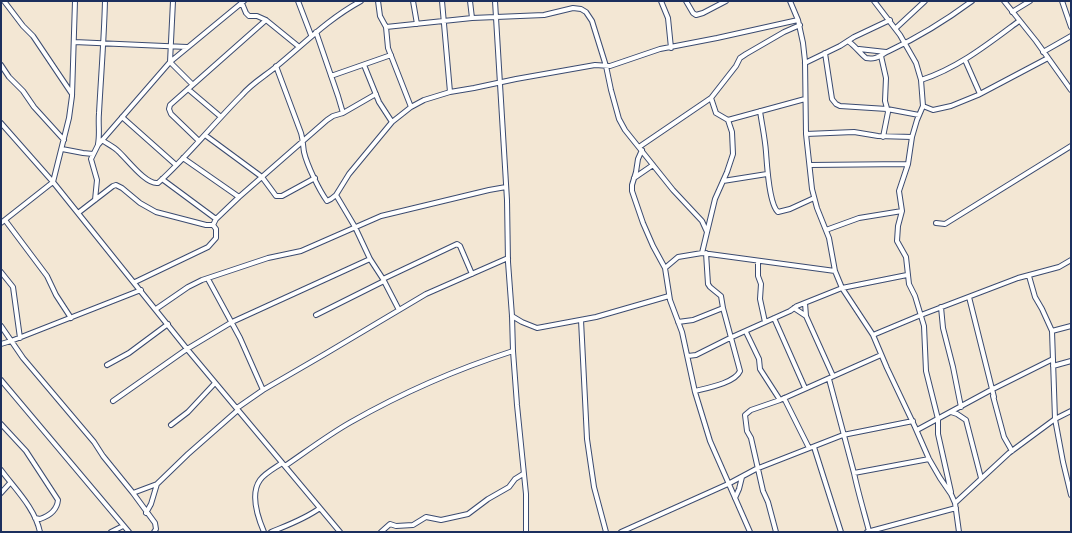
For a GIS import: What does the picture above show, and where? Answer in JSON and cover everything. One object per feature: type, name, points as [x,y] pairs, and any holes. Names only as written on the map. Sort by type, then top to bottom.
[{"type":"street","points":[[2,1],[33,36],[72,96]]},
{"type":"street","points":[[1,223],[53,182],[69,118],[72,96],[75,1]]},
{"type":"street","points":[[98,145],[100,130],[98,114],[104,44],[105,1]]},
{"type":"street","points":[[173,1],[170,62],[192,84]]},
{"type":"street","points":[[298,1],[311,36]]},
{"type":"street","points":[[102,140],[118,151],[149,181],[156,184],[162,180],[254,83],[340,12],[361,1]]},
{"type":"street","points":[[378,1],[380,16],[386,27],[387,39],[391,54],[410,107]]},
{"type":"street","points":[[413,1],[417,24]]},
{"type":"street","points":[[442,1],[450,92]]},
{"type":"street","points":[[470,1],[472,18]]},
{"type":"street","points":[[495,1],[506,187],[513,351],[524,474],[526,532]]},
{"type":"street","points":[[661,1],[668,18],[671,48]]},
{"type":"street","points":[[686,1],[693,13],[696,15],[726,1]]},
{"type":"street","points":[[715,1],[717,6]]},
{"type":"street","points":[[874,1],[890,20],[906,43],[916,63],[921,80],[923,106],[912,137],[908,164],[900,191],[902,211],[898,226],[897,241],[906,257],[909,284],[915,296],[924,326],[926,371],[938,419],[938,434],[951,494],[956,506],[959,532]]},
{"type":"street","points":[[896,28],[925,1]]},
{"type":"street","points":[[848,41],[859,49],[860,53],[866,58],[876,58],[921,36],[972,1]]},
{"type":"street","points":[[1004,1],[1071,90]]},
{"type":"street","points":[[1012,12],[1030,1]]},
{"type":"street","points":[[1062,1],[1071,27]]},
{"type":"street","points":[[94,200],[97,180],[96,173],[91,162],[98,145],[170,62],[242,2],[246,14],[249,16],[257,16],[266,20],[298,46]]},
{"type":"street","points":[[792,2],[800,26],[805,62],[806,134],[814,198],[829,238],[835,271],[842,288],[872,335],[917,430],[929,459],[951,494]]},
{"type":"street","points":[[386,27],[496,16],[544,15],[573,8],[581,9],[586,12],[592,21],[606,66],[619,119],[625,130],[672,190],[702,221],[707,232]]},
{"type":"street","points":[[199,141],[171,114],[170,105],[266,20]]},
{"type":"street","points":[[276,66],[303,141],[308,166],[327,200],[336,195],[349,174],[392,122],[410,107],[424,100],[450,92],[500,82],[595,65],[610,66],[660,49],[671,48],[798,20]]},
{"type":"street","points":[[805,62],[890,20]]},
{"type":"street","points":[[921,80],[934,76],[964,60],[1019,21]]},
{"type":"street","points":[[750,532],[710,440],[695,391],[682,332],[669,296],[665,268],[643,223],[632,191],[640,149],[711,98],[736,66],[740,58],[784,32],[800,26]]},
{"type":"street","points":[[316,32],[343,113]]},
{"type":"street","points":[[1043,52],[1071,36]]},
{"type":"street","points":[[74,42],[187,47]]},
{"type":"street","points":[[859,49],[886,52]]},
{"type":"street","points":[[825,53],[832,99],[836,104],[840,106],[888,109],[919,115]]},
{"type":"street","points":[[331,76],[391,54]]},
{"type":"street","points":[[881,56],[886,78],[885,107],[888,109],[883,136]]},
{"type":"street","points":[[923,106],[933,110],[938,110],[951,106],[980,94],[1048,58]]},
{"type":"street","points":[[964,60],[980,94]]},
{"type":"street","points":[[364,64],[376,94],[392,122]]},
{"type":"street","points":[[1,65],[9,77],[23,91],[34,107],[64,140]]},
{"type":"street","points":[[188,88],[221,117]]},
{"type":"street","points":[[213,225],[216,218],[327,120],[333,116],[343,113],[376,94]]},
{"type":"street","points":[[695,391],[734,379],[739,374],[740,370],[721,296],[708,284],[704,253],[707,232],[715,199],[733,154],[732,132],[728,120],[716,113],[711,98]]},
{"type":"street","points":[[728,120],[805,99]]},
{"type":"street","points":[[760,111],[766,151],[767,174],[774,207],[778,212],[790,209],[814,198]]},
{"type":"street","points":[[122,117],[176,165]]},
{"type":"street","points":[[1,123],[53,182],[187,349],[340,532]]},
{"type":"street","points":[[806,134],[854,132],[883,136],[912,137]]},
{"type":"street","points":[[205,135],[262,177],[276,196],[279,197],[315,178]]},
{"type":"street","points":[[936,223],[945,224],[1071,146]]},
{"type":"street","points":[[62,149],[93,154]]},
{"type":"street","points":[[183,158],[239,197]]},
{"type":"street","points":[[810,165],[908,164]]},
{"type":"street","points":[[634,178],[653,165]]},
{"type":"street","points":[[723,180],[767,174]]},
{"type":"street","points":[[162,180],[216,218]]},
{"type":"street","points":[[78,213],[116,185],[140,203],[156,212],[206,225],[213,225]]},
{"type":"street","points":[[156,309],[194,284],[268,258],[301,251],[381,216],[506,187]]},
{"type":"street","points":[[336,195],[355,227],[370,259],[384,280],[399,310]]},
{"type":"street","points":[[826,230],[859,218],[902,211]]},
{"type":"street","points":[[5,220],[47,276],[56,295],[72,318]]},
{"type":"street","points":[[134,282],[208,247],[216,238],[216,228],[213,225]]},
{"type":"street","points":[[316,316],[457,244],[460,246],[472,274]]},
{"type":"street","points":[[665,268],[678,257],[704,253],[835,271]]},
{"type":"street","points":[[133,493],[157,484],[238,409],[264,390],[426,294],[508,258]]},
{"type":"street","points":[[113,401],[187,349],[232,322],[370,259]]},
{"type":"street","points":[[872,335],[941,307],[1018,278],[1059,266],[1071,260]]},
{"type":"street","points":[[758,261],[758,276],[761,284],[760,299],[765,322]]},
{"type":"street","points":[[1,272],[13,287],[20,338]]},
{"type":"street","points":[[688,356],[696,356],[794,308],[842,288],[907,275]]},
{"type":"street","points":[[1028,276],[1035,298],[1042,309],[1052,332],[1056,420],[1063,462],[1071,495]]},
{"type":"street","points":[[208,279],[232,322],[264,390]]},
{"type":"street","points":[[1,344],[72,318],[141,290]]},
{"type":"street","points":[[512,316],[537,328],[596,317],[669,296]]},
{"type":"street","points":[[969,297],[990,390],[994,398],[1004,437],[1012,451]]},
{"type":"street","points":[[805,303],[806,316],[831,377],[856,487],[860,494],[870,532],[956,506],[981,478],[1012,451],[1071,411]]},
{"type":"street","points":[[941,307],[943,328],[961,407]]},
{"type":"street","points":[[678,322],[693,320],[723,308]]},
{"type":"street","points":[[794,308],[806,316]]},
{"type":"street","points":[[774,318],[805,388]]},
{"type":"street","points":[[581,320],[587,440],[594,487],[606,532]]},
{"type":"street","points":[[107,366],[129,353],[168,324]]},
{"type":"street","points":[[1,326],[30,367],[94,442],[103,456],[133,493],[154,523],[156,529],[154,532]]},
{"type":"street","points":[[1052,332],[1071,326]]},
{"type":"street","points":[[746,332],[759,359],[760,369],[782,399],[812,448],[841,532]]},
{"type":"street","points":[[264,532],[258,516],[255,497],[257,485],[260,479],[390,400],[480,362],[513,351]]},
{"type":"street","points":[[776,532],[768,502],[762,491],[751,438],[747,432],[745,415],[751,410],[782,399],[881,355]]},
{"type":"street","points":[[917,430],[990,390],[1053,359]]},
{"type":"street","points":[[1053,366],[1071,361]]},
{"type":"street","points":[[1,380],[129,532]]},
{"type":"street","points":[[171,425],[188,412],[216,382]]},
{"type":"street","points":[[951,412],[958,414],[966,420],[981,478]]},
{"type":"street","points":[[621,532],[758,469],[843,435],[912,421]]},
{"type":"street","points":[[1,424],[26,451],[58,500],[52,512],[40,519],[35,518]]},
{"type":"street","points":[[854,473],[929,459]]},
{"type":"street","points":[[1,470],[27,504],[35,518],[40,532]]},
{"type":"street","points":[[381,532],[390,524],[396,526],[410,526],[417,524],[426,517],[441,520],[468,514],[488,499],[509,487],[515,479],[524,474]]},
{"type":"street","points":[[735,498],[742,477]]},
{"type":"street","points":[[1,493],[10,483]]},
{"type":"street","points":[[146,513],[151,504],[157,484]]},
{"type":"street","points":[[271,532],[306,517],[320,508]]},
{"type":"street","points":[[111,532],[123,526]]}]
